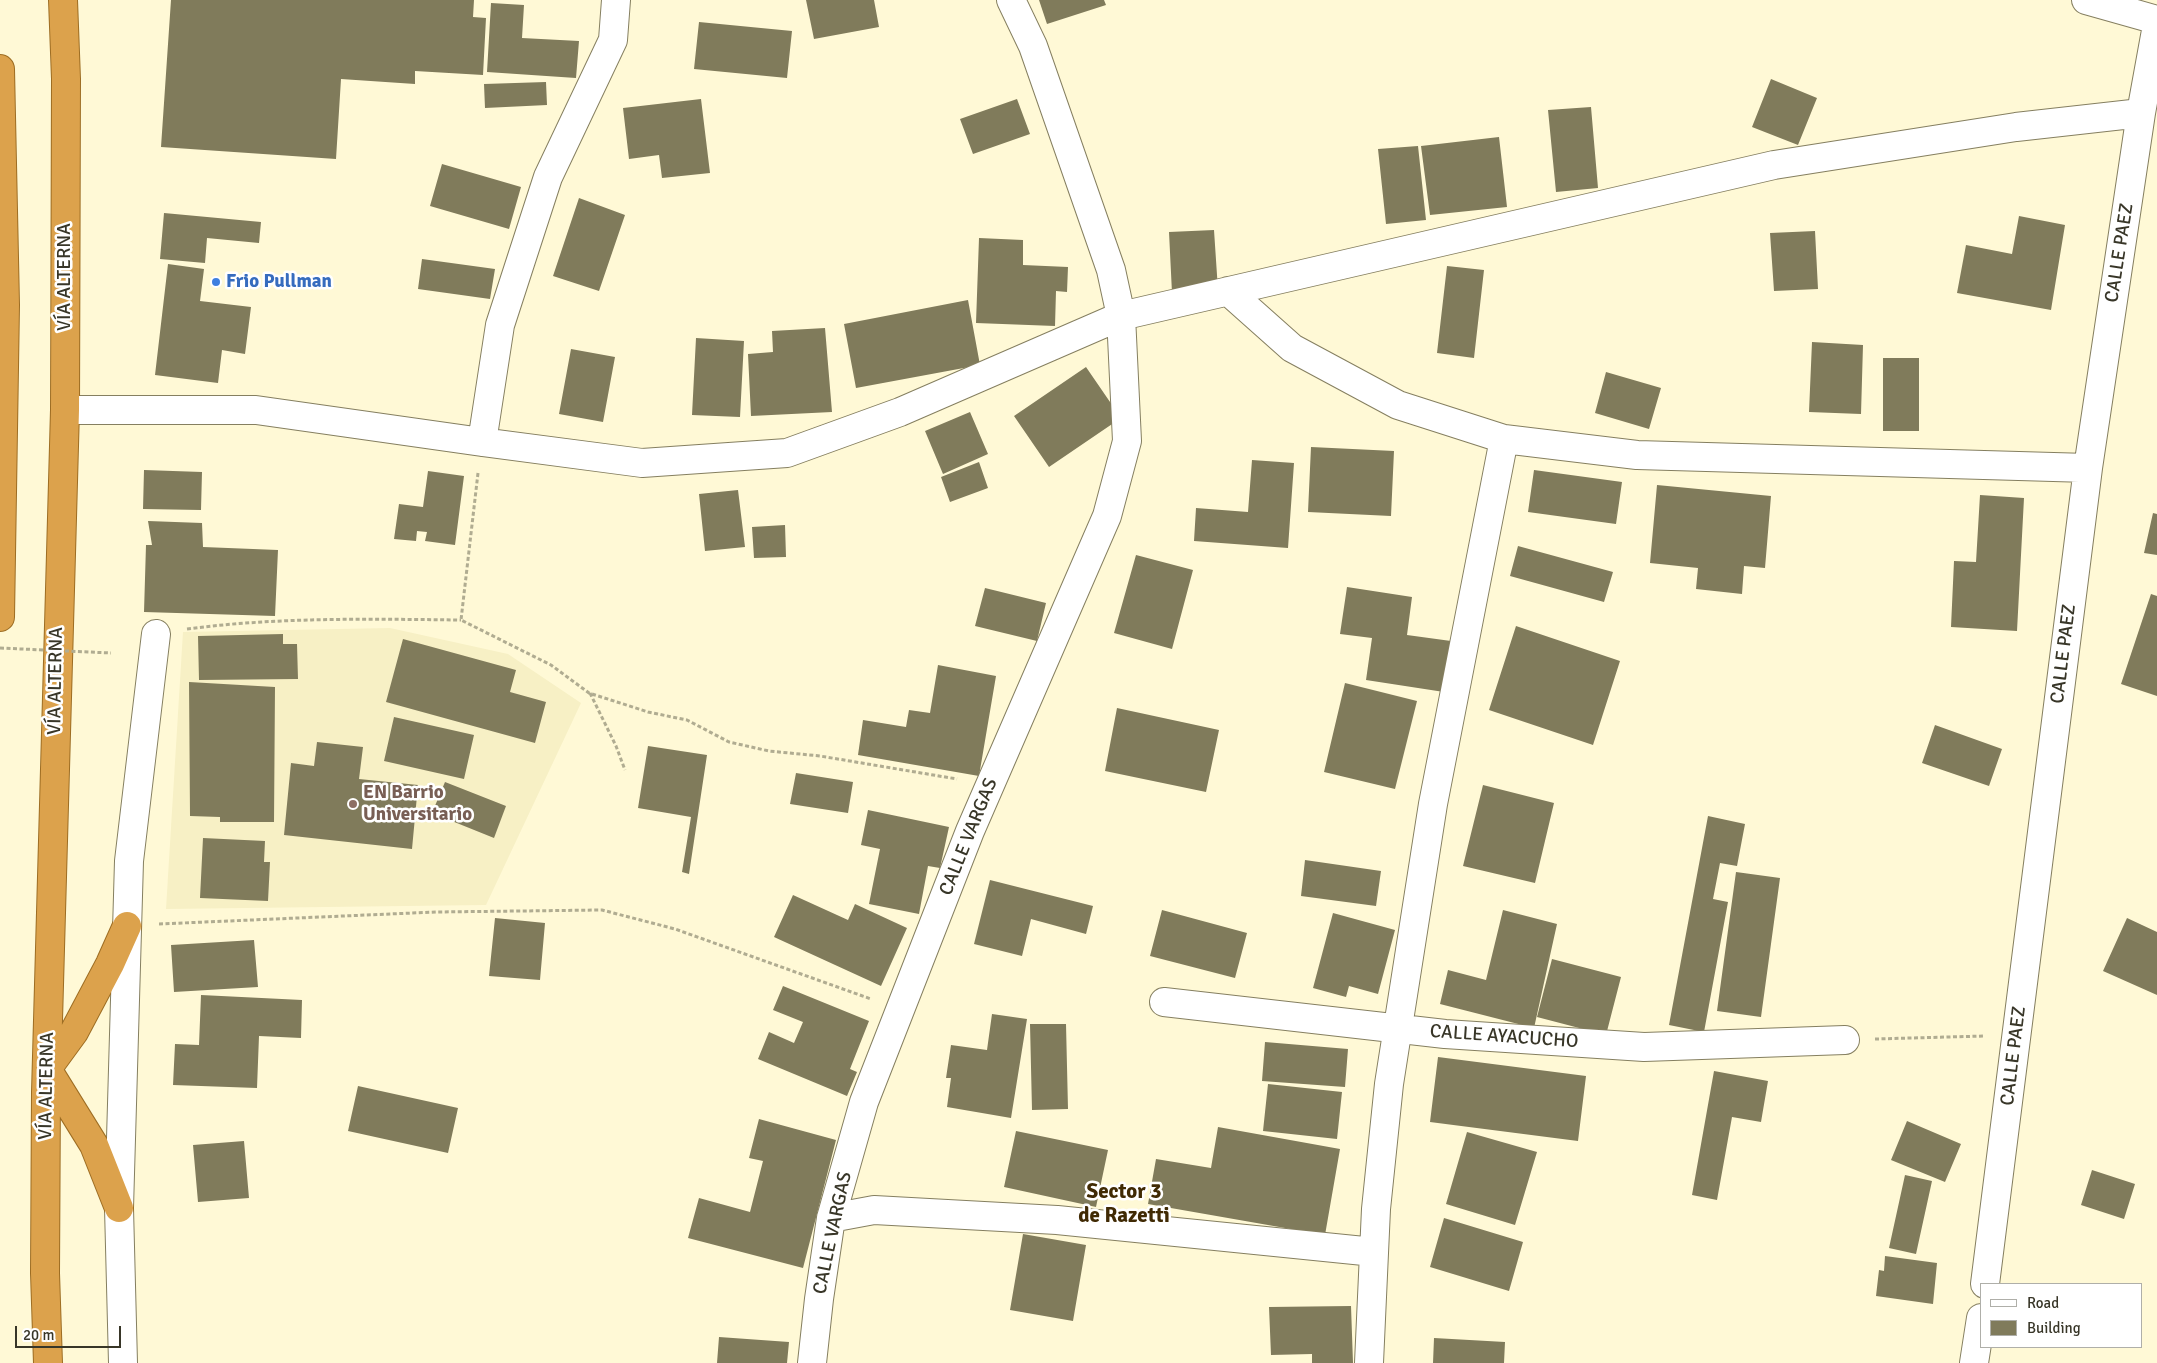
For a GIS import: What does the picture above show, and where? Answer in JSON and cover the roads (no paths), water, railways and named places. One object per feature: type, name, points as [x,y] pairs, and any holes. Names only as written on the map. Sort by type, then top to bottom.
[{"type":"highway","name":"VÍA ALTERNA","points":[[48,1363],[45,1273],[47,1069],[65,410],[66,79],[62,0]]},
{"type":"highway","points":[[0,69],[6,305],[0,617]]},
{"type":"highway","points":[[119,1208],[94,1145],[47,1069],[74,1032],[128,926]]},
{"type":"street","points":[[482,442],[500,325],[548,177],[613,40],[616,0]]},
{"type":"street","name":"CALLE VARGAS","points":[[812,1363],[818,1300],[831,1218],[864,1102],[989,785],[1107,516],[1127,441],[1120,316],[1111,270],[1033,46],[1012,0]]},
{"type":"street","points":[[2086,0],[2157,20]]},
{"type":"street","name":"CALLE PAEZ","points":[[1986,1283],[2088,468],[2141,113],[2157,25]]},
{"type":"street","points":[[65,410],[256,410],[642,463],[786,453],[900,412],[1120,316],[1774,165],[2016,127],[2141,113]]},
{"type":"street","points":[[1228,291],[1292,348],[1398,405],[1504,438],[1637,455],[2088,468]]},
{"type":"street","points":[[1369,1363],[1376,1209],[1397,1028],[1433,804],[1504,438]]},
{"type":"street","points":[[123,1363],[119,1208],[129,861],[156,634]]},
{"type":"street","name":"CALLE AYACUCHO","points":[[1164,1002],[1445,1034],[1644,1047],[1844,1040]]},
{"type":"street","points":[[831,1218],[874,1210],[1057,1220],[1374,1252]]},
{"type":"street","points":[[1974,1363],[1980,1324]]},
{"type":"place","name":"Frio Pullman","points":[[216,282]]},
{"type":"place","name":"EN Barrio Universitario","points":[[353,804]]},
{"type":"district","name":"Sector 3 de Razetti","points":[[1124,1204]]}]
